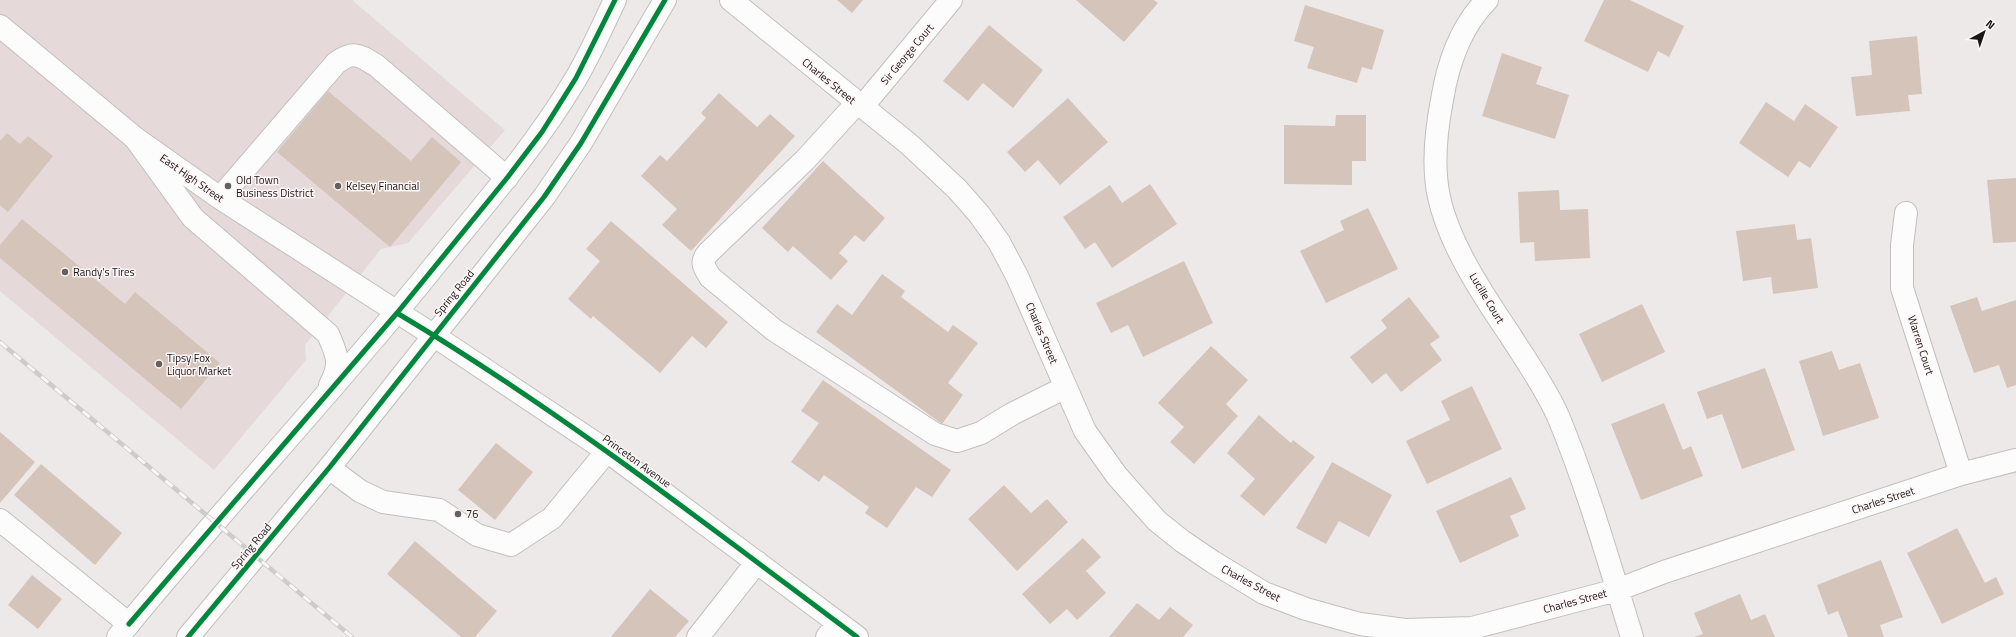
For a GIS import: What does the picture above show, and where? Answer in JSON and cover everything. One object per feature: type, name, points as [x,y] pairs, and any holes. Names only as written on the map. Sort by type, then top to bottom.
[{"type":"street","points":[[0,520],[124,630],[396,313],[507,178],[542,132],[576,78],[615,0]]},
{"type":"street","name":"Spring Road","points":[[188,637],[329,468],[544,197],[581,143],[665,0]]},
{"type":"street","name":"Charles Street","points":[[731,0],[910,145],[957,189],[979,214],[999,242],[1017,276],[1085,431],[1117,476],[1157,520],[1182,541],[1213,562],[1264,592],[1306,610],[1360,624],[1405,630],[1472,628],[1617,590],[1664,572],[1961,474],[2016,460]]},
{"type":"street","name":"Sir George Court","points":[[951,0],[859,105],[805,160],[708,253],[703,259],[703,265],[710,276],[774,330],[935,434],[956,441],[981,433],[1012,414],[1066,387]]},
{"type":"street","name":"Lucille Court","points":[[1487,0],[1465,30],[1453,53],[1445,81],[1436,143],[1436,174],[1439,196],[1446,221],[1462,256],[1498,317],[1540,382],[1557,415],[1587,492],[1632,637]]},
{"type":"street","name":"East High Street","points":[[0,26],[135,138],[220,198],[396,313]]},
{"type":"street","points":[[220,198],[336,63],[347,55],[360,56],[377,66],[507,178]]},
{"type":"street","points":[[135,138],[193,218],[328,334],[337,354],[338,367],[331,383],[310,412]]},
{"type":"street","name":"Warren Court","points":[[1906,213],[1902,245],[1902,288],[1961,474]]},
{"type":"street","name":"Princeton Avenue","points":[[396,313],[433,335],[607,451],[756,562],[832,630],[857,637]]},
{"type":"street","points":[[329,468],[360,491],[383,502],[439,510],[477,535],[511,545],[552,518],[607,451]]},
{"type":"street","points":[[698,637],[756,562]]},
{"type":"shaded area","name":"Old Town Business District","points":[[0,0],[352,0],[505,130],[408,243],[381,249],[305,345],[306,360],[214,470],[0,291]]},
{"type":"building","points":[[837,0],[863,0],[852,13]]},
{"type":"building","points":[[1076,0],[1154,0],[1158,3],[1124,42]]},
{"type":"building","points":[[1604,0],[1630,0],[1684,26],[1669,57],[1658,51],[1648,72],[1584,41]]},
{"type":"building","points":[[1305,5],[1384,30],[1372,70],[1362,67],[1357,83],[1307,68],[1314,47],[1294,41]]},
{"type":"building","points":[[989,25],[1043,70],[1013,108],[983,83],[968,101],[943,81]]},
{"type":"building","points":[[1917,36],[1922,94],[1908,95],[1910,111],[1856,116],[1851,77],[1872,75],[1869,41]]},
{"type":"building","points":[[1502,53],[1542,67],[1536,84],[1569,95],[1555,139],[1482,116]]},
{"type":"building","points":[[328,91],[411,161],[432,137],[461,162],[390,247],[277,152]]},
{"type":"building","points":[[719,93],[757,127],[770,114],[795,136],[691,251],[662,225],[677,209],[641,176],[660,155],[667,161],[706,118],[701,113]]},
{"type":"building","points":[[1068,98],[1108,142],[1060,185],[1038,160],[1025,172],[1007,152]]},
{"type":"building","points":[[1766,102],[1794,121],[1805,104],[1838,127],[1810,168],[1799,161],[1788,177],[1739,143]]},
{"type":"building","points":[[1336,115],[1366,115],[1366,161],[1352,161],[1352,185],[1284,184],[1284,125],[1335,126]]},
{"type":"building","points":[[7,133],[20,144],[28,136],[53,156],[8,212],[0,205],[0,141]]},
{"type":"building","points":[[823,161],[885,218],[864,242],[855,235],[839,253],[848,261],[831,280],[793,246],[788,252],[762,228]]},
{"type":"building","points":[[2016,178],[2016,242],[1993,243],[1987,180]]},
{"type":"building","points":[[1150,184],[1177,224],[1112,268],[1095,242],[1085,249],[1063,217],[1110,185],[1122,203]]},
{"type":"building","points":[[1559,190],[1560,210],[1588,209],[1590,258],[1535,261],[1534,242],[1520,243],[1518,192]]},
{"type":"building","points":[[1368,208],[1398,269],[1326,303],[1300,251],[1344,230],[1340,221]]},
{"type":"building","points":[[22,219],[125,304],[135,292],[220,363],[181,409],[0,258],[0,245]]},
{"type":"building","points":[[611,221],[728,322],[706,348],[692,336],[660,373],[593,316],[591,319],[568,299],[600,261],[586,249]]},
{"type":"building","points":[[1795,224],[1797,240],[1811,238],[1818,288],[1773,294],[1771,277],[1743,281],[1736,231]]},
{"type":"building","points":[[1184,261],[1213,323],[1143,357],[1128,325],[1111,333],[1096,303]]},
{"type":"building","points":[[882,274],[905,291],[901,297],[948,332],[953,325],[978,343],[948,383],[963,395],[942,424],[816,332],[837,304],[852,315]]},
{"type":"building","points":[[1409,297],[1440,337],[1430,344],[1442,360],[1401,392],[1386,373],[1372,384],[1350,357],[1387,328],[1381,320]]},
{"type":"building","points":[[1977,297],[1982,311],[2016,300],[2016,385],[2007,388],[1999,365],[1974,373],[1950,306]]},
{"type":"building","points":[[1642,304],[1665,352],[1602,382],[1579,334]]},
{"type":"building","points":[[1211,346],[1248,380],[1226,404],[1238,416],[1194,464],[1170,442],[1184,427],[1158,403]]},
{"type":"building","points":[[1832,351],[1839,370],[1860,363],[1879,418],[1823,436],[1799,361]]},
{"type":"building","points":[[1765,368],[1795,450],[1742,469],[1722,414],[1707,419],[1697,392]]},
{"type":"building","points":[[823,380],[951,470],[932,497],[916,487],[887,528],[865,513],[869,507],[824,475],[819,482],[791,462],[819,423],[801,411]]},
{"type":"building","points":[[1472,386],[1502,449],[1427,484],[1406,441],[1450,420],[1441,401]]},
{"type":"building","points":[[1664,403],[1683,450],[1691,446],[1703,476],[1641,500],[1611,424]]},
{"type":"building","points":[[1259,415],[1291,443],[1293,440],[1315,457],[1264,516],[1240,496],[1255,479],[1227,453]]},
{"type":"building","points":[[0,432],[35,462],[0,503]]},
{"type":"building","points":[[496,443],[533,472],[495,520],[458,490]]},
{"type":"building","points":[[1332,462],[1392,495],[1369,537],[1339,521],[1326,544],[1296,528]]},
{"type":"building","points":[[41,464],[122,533],[95,565],[14,495]]},
{"type":"building","points":[[1511,477],[1526,509],[1510,516],[1519,536],[1460,563],[1436,511]]},
{"type":"building","points":[[1004,485],[1031,513],[1047,499],[1068,522],[1017,571],[968,519]]},
{"type":"building","points":[[1957,528],[1985,583],[1996,577],[2004,594],[1942,624],[1907,553]]},
{"type":"building","points":[[1083,538],[1101,557],[1086,571],[1106,593],[1077,620],[1067,609],[1050,624],[1022,594]]},
{"type":"building","points":[[415,541],[497,611],[475,637],[461,637],[387,574]]},
{"type":"building","points":[[1881,560],[1903,617],[1880,625],[1884,637],[1848,637],[1838,611],[1828,615],[1817,585]]},
{"type":"building","points":[[32,575],[62,599],[38,629],[8,605]]},
{"type":"building","points":[[650,589],[689,621],[675,637],[611,637]]},
{"type":"building","points":[[1740,594],[1751,620],[1765,614],[1775,637],[1694,637],[1703,634],[1694,613]]},
{"type":"building","points":[[1137,603],[1159,620],[1170,607],[1193,625],[1183,637],[1109,637]]},
{"type":"railway","points":[[0,342],[352,637]]},
{"type":"cycle path","points":[[129,624],[397,313],[507,178],[542,132],[576,78],[615,0]]},
{"type":"cycle path","points":[[188,637],[329,468],[544,197],[581,143],[665,0]]},
{"type":"cycle path","points":[[397,313],[516,388],[574,428],[857,637]]},
{"type":"place","name":"Old Town Business District","points":[[228,186]]},
{"type":"place","name":"Kelsey Financial","points":[[338,186]]},
{"type":"place","name":"Randy's Tires","points":[[65,272]]},
{"type":"place","name":"Tipsy Fox Liquor Market","points":[[159,364]]},
{"type":"place","name":"76","points":[[458,514]]}]
